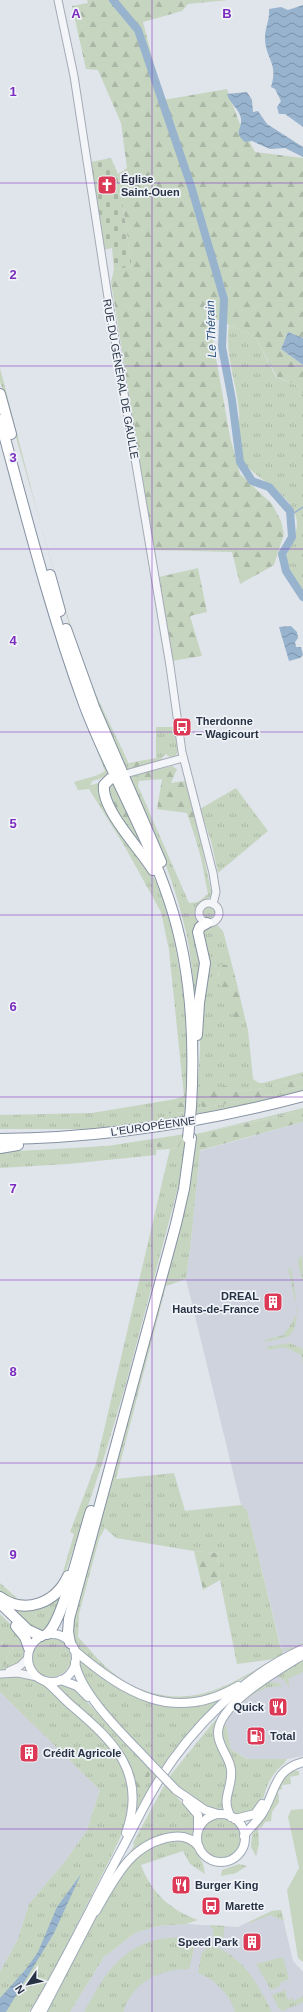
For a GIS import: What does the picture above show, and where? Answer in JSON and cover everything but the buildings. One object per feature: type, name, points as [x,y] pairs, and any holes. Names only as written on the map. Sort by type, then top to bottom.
[{"type":"highway","points":[[0,394],[51,579],[75,656],[104,732],[152,839],[173,898],[182,932],[189,974],[196,1063]]},
{"type":"highway","points":[[0,420],[47,591],[67,655],[98,738],[159,874],[170,905],[178,935],[186,981],[191,1026],[193,1107]]},
{"type":"highway","points":[[110,779],[104,785],[106,800],[127,835],[156,875],[178,935]]},
{"type":"highway","points":[[72,1646],[68,1629],[69,1619],[176,1224],[184,1189],[193,1107],[199,1003],[205,963],[198,932],[200,927],[207,923]]},
{"type":"highway","name":"L'EUROPÉENNE","points":[[0,1139],[83,1135],[188,1121],[252,1109],[303,1096]]},
{"type":"highway","name":"L'EUROPÉENNE","points":[[0,1147],[78,1142],[151,1134],[223,1122],[303,1103]]},
{"type":"highway","points":[[0,1133],[83,1135]]},
{"type":"highway","points":[[0,1603],[26,1628],[44,1635],[55,1626],[63,1606],[124,1401],[167,1247],[190,1138]]},
{"type":"highway","points":[[0,1597],[21,1606],[34,1605],[47,1601],[63,1586],[80,1548]]},
{"type":"highway","points":[[0,1608],[21,1631],[28,1653]]},
{"type":"main road","points":[[89,1910],[129,1823],[132,1804],[130,1782],[122,1757],[112,1742],[45,1681],[37,1677],[30,1668],[28,1653],[35,1640],[44,1635],[60,1635],[125,1688],[146,1698],[166,1702],[191,1702],[216,1696],[303,1649]]},
{"type":"main road","points":[[72,1646],[78,1674],[107,1716]]},
{"type":"main road","points":[[88,1925],[124,1866],[141,1848],[160,1839],[180,1836],[192,1840],[204,1855],[210,1859],[225,1862],[234,1858],[240,1852],[243,1845],[244,1836],[242,1828],[233,1818],[226,1802],[231,1770],[219,1741],[218,1730],[220,1722],[228,1711],[250,1691],[303,1655]]},
{"type":"main road","points":[[42,2012],[152,1800],[183,1752],[214,1717],[241,1693],[275,1669],[303,1655]]},
{"type":"main road","points":[[45,1681],[52,1682],[61,1680],[69,1674],[75,1664]]},
{"type":"main road","points":[[35,2012],[152,1792],[172,1761],[213,1713],[266,1669]]},
{"type":"main road","points":[[61,1680],[77,1686],[107,1716],[196,1813],[199,1822],[197,1838],[199,1847]]},
{"type":"main road","points":[[176,1790],[205,1810],[233,1818],[247,1817],[256,1812],[262,1805],[276,1775],[288,1764],[303,1758]]},
{"type":"main road","points":[[244,1836],[263,1812],[279,1777],[290,1767],[303,1762]]},
{"type":"main road","points":[[198,1831],[207,1819],[221,1814]]},
{"type":"street","name":"RUE DU GÉNÉRAL DE GAULLE","points":[[58,0],[74,76],[108,297],[170,666],[183,758],[212,864],[216,892],[213,904]]},
{"type":"street","points":[[129,773],[183,758]]},
{"type":"street","points":[[204,904],[213,904],[218,910],[218,917],[213,922],[207,923],[200,918],[199,911],[204,904]]},
{"type":"street","points":[[0,1675],[20,1666],[28,1653]]},
{"type":"street","points":[[0,1675],[18,1673],[37,1677]]},
{"type":"shaded area","points":[[303,1122],[303,1756],[287,1759],[248,1759],[231,1749],[225,1721],[246,1700],[284,1671],[283,1655],[247,1510],[241,1505],[186,1279],[200,1151]]},
{"type":"shaded area","points":[[0,1692],[100,1790],[87,1830],[67,1859],[29,1904],[18,1939],[0,1972]]},
{"type":"shaded area","points":[[281,1910],[293,1961],[303,1972],[303,2012],[70,2012],[104,1957],[135,1933],[158,1926],[186,1924],[238,1927],[272,1911]]},
{"type":"green space","points":[[87,0],[228,0],[188,4],[182,11],[143,22],[163,100],[227,89],[239,122],[255,152],[303,158],[303,338],[288,332],[281,349],[303,365],[303,394],[299,386],[277,377],[255,336],[213,318],[212,335],[230,437],[240,474],[272,504],[281,521],[284,534],[274,565],[240,584],[232,552],[154,550],[111,282],[114,269],[132,267],[118,174],[127,168],[121,123],[98,70],[86,69],[72,6],[88,3]]},
{"type":"green space","points":[[111,158],[118,174],[132,267],[114,269],[112,248],[104,250],[91,162]]},
{"type":"green space","points":[[229,325],[255,336],[276,377],[299,386],[303,394],[303,593],[291,576],[286,563],[297,524],[292,508],[281,494],[251,470],[241,458],[238,438],[238,401],[228,347]]},
{"type":"green space","points":[[0,368],[31,487],[40,522],[0,381]]},
{"type":"green space","points":[[0,432],[110,774],[99,779],[98,775],[105,771],[72,686],[51,623],[12,488],[0,440]]},
{"type":"green space","points":[[198,568],[207,612],[190,616],[202,656],[172,661],[159,577]]},
{"type":"green space","points":[[56,577],[92,684],[131,769],[126,770],[105,723],[72,634]]},
{"type":"green space","points":[[156,727],[174,727],[178,752],[175,756],[170,757],[165,754],[160,761],[156,758]]},
{"type":"green space","points":[[156,758],[160,761],[131,769],[129,763]]},
{"type":"green space","points":[[172,766],[177,769],[171,783],[185,781],[199,833],[195,837],[187,813],[157,809],[162,779],[138,781],[140,773]]},
{"type":"green space","points":[[140,773],[138,786],[189,903],[198,902],[208,894],[195,837],[199,833],[212,895],[196,909],[195,914],[201,923],[202,952],[195,1013],[190,954],[178,901],[159,847],[129,777]]},
{"type":"green space","points":[[98,775],[99,779],[92,781],[89,789],[78,790],[74,782]]},
{"type":"green space","points":[[113,780],[150,859],[111,805],[107,784]]},
{"type":"green space","points":[[99,783],[162,892],[171,924],[184,993],[189,1107],[175,1099],[184,1096],[169,950],[161,912],[125,847],[89,789],[91,785]]},
{"type":"green space","points":[[116,787],[134,826],[122,816],[111,799],[109,794]]},
{"type":"green space","points":[[236,788],[268,831],[218,873],[211,841],[200,809]]},
{"type":"green space","points":[[205,906],[211,906],[215,910],[215,916],[211,920],[205,920],[201,916],[201,910]]},
{"type":"green space","points":[[217,925],[223,931],[235,976],[227,965],[218,973],[224,994],[233,1013],[242,1024],[245,1018],[248,1030],[253,1079],[259,1083],[263,1083],[303,1072],[303,1077],[264,1088],[229,1092],[227,1086],[202,1108],[262,1097],[303,1086],[303,1091],[215,1112],[196,1114],[200,1050],[200,935],[206,926]]},
{"type":"green space","points":[[220,965],[227,965],[235,976],[245,1018],[242,1024],[238,1024],[227,1003],[221,987],[219,980]]},
{"type":"green space","points":[[303,1077],[303,1086],[262,1097],[202,1108],[200,1096],[205,1089],[227,1086],[229,1092],[264,1088]]},
{"type":"green space","points":[[175,1099],[189,1107],[189,1112],[164,1114],[170,1100]]},
{"type":"green space","points":[[170,1100],[165,1114],[189,1112],[188,1116],[97,1129],[0,1129],[0,1115],[92,1113]]},
{"type":"green space","points":[[303,1108],[303,1122],[295,1124],[295,1113],[204,1132]]},
{"type":"green space","points":[[295,1113],[295,1124],[198,1151],[198,1147],[194,1147],[196,1134]]},
{"type":"green space","points":[[185,1134],[184,1160],[180,1180],[125,1387],[102,1464],[63,1580],[45,1598],[37,1600],[47,1594],[61,1579],[74,1534],[70,1532],[96,1464],[170,1149],[178,1148],[157,1144],[156,1155],[68,1164],[0,1168],[0,1152],[107,1146]]},
{"type":"green space","points":[[178,1137],[182,1140],[178,1148],[157,1150],[157,1144],[162,1140]]},
{"type":"green space","points":[[198,1146],[198,1151],[200,1151],[186,1279],[166,1286],[116,1479],[174,1473],[185,1511],[241,1505],[247,1510],[281,1649],[295,1647],[303,1643],[303,1646],[295,1649],[282,1650],[283,1655],[219,1693],[186,1701],[159,1698],[126,1686],[80,1652],[71,1634],[73,1618],[194,1147]],"holes":[[[105,1528],[116,1538],[194,1551],[218,1553],[220,1580],[237,1664],[274,1659],[230,1684],[200,1694],[184,1696],[167,1696],[149,1692],[129,1684],[116,1675],[103,1664],[78,1637],[79,1614],[99,1539]]]},
{"type":"green space","points":[[302,1256],[303,1283],[298,1264],[299,1258]]},
{"type":"green space","points":[[291,1268],[295,1294],[296,1305],[288,1269]]},
{"type":"green space","points":[[297,1314],[296,1323],[289,1336],[265,1342],[265,1340],[284,1335]]},
{"type":"green space","points":[[290,1343],[303,1349],[303,1363],[301,1355],[285,1347],[268,1350],[267,1347]]},
{"type":"green space","points":[[194,1551],[218,1553],[220,1580],[203,1590]]},
{"type":"green space","points":[[0,1583],[18,1599],[33,1601],[24,1603],[0,1593]]},
{"type":"green space","points":[[63,1591],[58,1607],[46,1630],[34,1631],[0,1601],[20,1607]]},
{"type":"green space","points":[[0,1614],[19,1635],[25,1648],[25,1655],[20,1663],[0,1672],[0,1667],[8,1662],[6,1655],[13,1649],[0,1642]]},
{"type":"green space","points":[[47,1637],[55,1637],[62,1640],[68,1646],[71,1657],[68,1668],[62,1674],[55,1677],[47,1677],[40,1674],[34,1668],[31,1661],[31,1653],[34,1646],[40,1640]]},
{"type":"green space","points":[[0,1642],[13,1649],[6,1655],[8,1662],[0,1667]]},
{"type":"green space","points":[[79,1657],[121,1690],[164,1704],[223,1696],[224,1698],[163,1770],[105,1711],[81,1674]]},
{"type":"green space","points":[[303,1658],[303,1672],[288,1679],[290,1689],[284,1680],[275,1676]]},
{"type":"green space","points":[[11,1675],[33,1678],[48,1687],[112,1747],[127,1778],[129,1796],[127,1822],[113,1853],[49,1980],[29,2012],[0,2012],[0,1972],[18,1939],[29,1904],[67,1859],[87,1830],[100,1790],[0,1692],[0,1678]]},
{"type":"green space","points":[[269,1682],[278,1683],[283,1687],[266,1688],[251,1696],[225,1721],[231,1749],[247,1759],[287,1759],[269,1781],[263,1799],[257,1808],[240,1816],[231,1808],[230,1804],[234,1781],[222,1743],[221,1725],[228,1714],[238,1704]]},
{"type":"green space","points":[[55,1686],[72,1686],[158,1777],[131,1826],[133,1781],[123,1757]]},
{"type":"green space","points":[[216,1719],[220,1719],[216,1728],[229,1768],[225,1809],[211,1811],[184,1793],[169,1777]]},
{"type":"green space","points":[[136,1767],[151,1772],[141,1794],[134,1792],[133,1781]]},
{"type":"green space","points":[[293,1771],[299,1771],[299,1775],[290,1777],[291,1784],[282,1785],[282,1789],[278,1791],[279,1802],[272,1812],[271,1821],[265,1822],[262,1827],[258,1828],[259,1844],[256,1856],[251,1847],[252,1835],[285,1775]]},
{"type":"green space","points":[[165,1784],[193,1815],[195,1823],[192,1836],[173,1834],[159,1837],[146,1843],[131,1854],[130,1853],[134,1845],[133,1843]]},
{"type":"green space","points":[[303,1809],[303,1962],[298,1958],[287,1890],[299,1868],[288,1817],[291,1810]]},
{"type":"green space","points":[[225,1818],[232,1821],[238,1827],[241,1838],[240,1846],[232,1855],[225,1858],[217,1858],[210,1855],[202,1846],[201,1834],[204,1827],[213,1819]]},
{"type":"green space","points":[[184,1840],[193,1845],[203,1864],[205,1874],[190,1864],[183,1851],[141,1865],[150,1884],[163,1899],[179,1911],[198,1920],[186,1924],[158,1926],[135,1933],[104,1957],[70,2012],[45,2012],[110,1892],[124,1872],[143,1850],[168,1841]]},
{"type":"green space","points":[[239,1864],[247,1866],[236,1873],[221,1876],[222,1870]]},
{"type":"green space","points":[[281,1910],[284,1921],[270,1915],[250,1923],[249,1922],[272,1911]]},
{"type":"green space","points":[[210,1925],[225,1926],[223,1937],[227,1941],[224,1943],[213,1937],[213,1930]]},
{"type":"green space","points":[[182,1937],[186,1939],[194,1948],[189,1969],[167,1972],[148,1979],[133,1993],[123,2012],[84,2012],[102,1982],[121,1958],[146,1943]]},
{"type":"green space","points":[[211,1945],[232,1956],[241,1964],[255,1981],[272,2012],[235,2012],[230,2000],[221,1988],[210,1979],[198,1973],[202,1952]]},
{"type":"green space","points":[[283,1957],[289,1979],[280,1983],[280,1986],[271,1990],[256,1964]]},
{"type":"green space","points":[[285,1990],[288,2000],[292,1998],[294,2001],[303,1996],[303,2002],[283,2011],[279,2009],[272,1995]]},
{"type":"water","points":[[303,5],[303,127],[285,114],[279,114],[277,107],[281,101],[275,89],[271,87],[273,79],[273,66],[267,51],[265,37],[269,9],[281,7],[288,10]]},
{"type":"water","points":[[247,92],[252,100],[253,112],[258,111],[267,124],[303,147],[303,157],[285,148],[270,149],[252,141],[245,142],[241,138],[239,135],[241,123],[240,115],[227,94]]},
{"type":"water","points":[[288,332],[303,338],[303,365],[281,349]]},
{"type":"water","points":[[291,626],[297,632],[298,638],[295,642],[296,647],[301,647],[303,655],[300,658],[289,661],[279,627]]},
{"type":"water","points":[[81,1874],[54,1933],[6,2012],[0,2012],[0,1998],[26,1969],[38,1952],[57,1907]]},
{"type":"waterway","name":"Le Thérain","points":[[113,0],[138,30],[191,186],[224,299],[222,347],[232,400],[240,462],[252,481],[269,487],[290,511],[292,537],[282,554],[286,571],[303,597]]},
{"type":"waterway","points":[[291,515],[303,507]]},
{"type":"place","name":"Église Saint-Ouen","points":[[107,185]]},
{"type":"place","name":"Therdonne – Wagicourt","points":[[182,727]]},
{"type":"place","name":"DREAL Hauts-de-France","points":[[273,1302]]},
{"type":"place","name":"Quick","points":[[278,1707]]},
{"type":"place","name":"Total","points":[[256,1736]]},
{"type":"place","name":"Crédit Agricole","points":[[29,1753]]},
{"type":"place","name":"Burger King","points":[[181,1885]]},
{"type":"place","name":"Marette","points":[[211,1906]]},
{"type":"place","name":"Speed Park","points":[[252,1942]]}]
